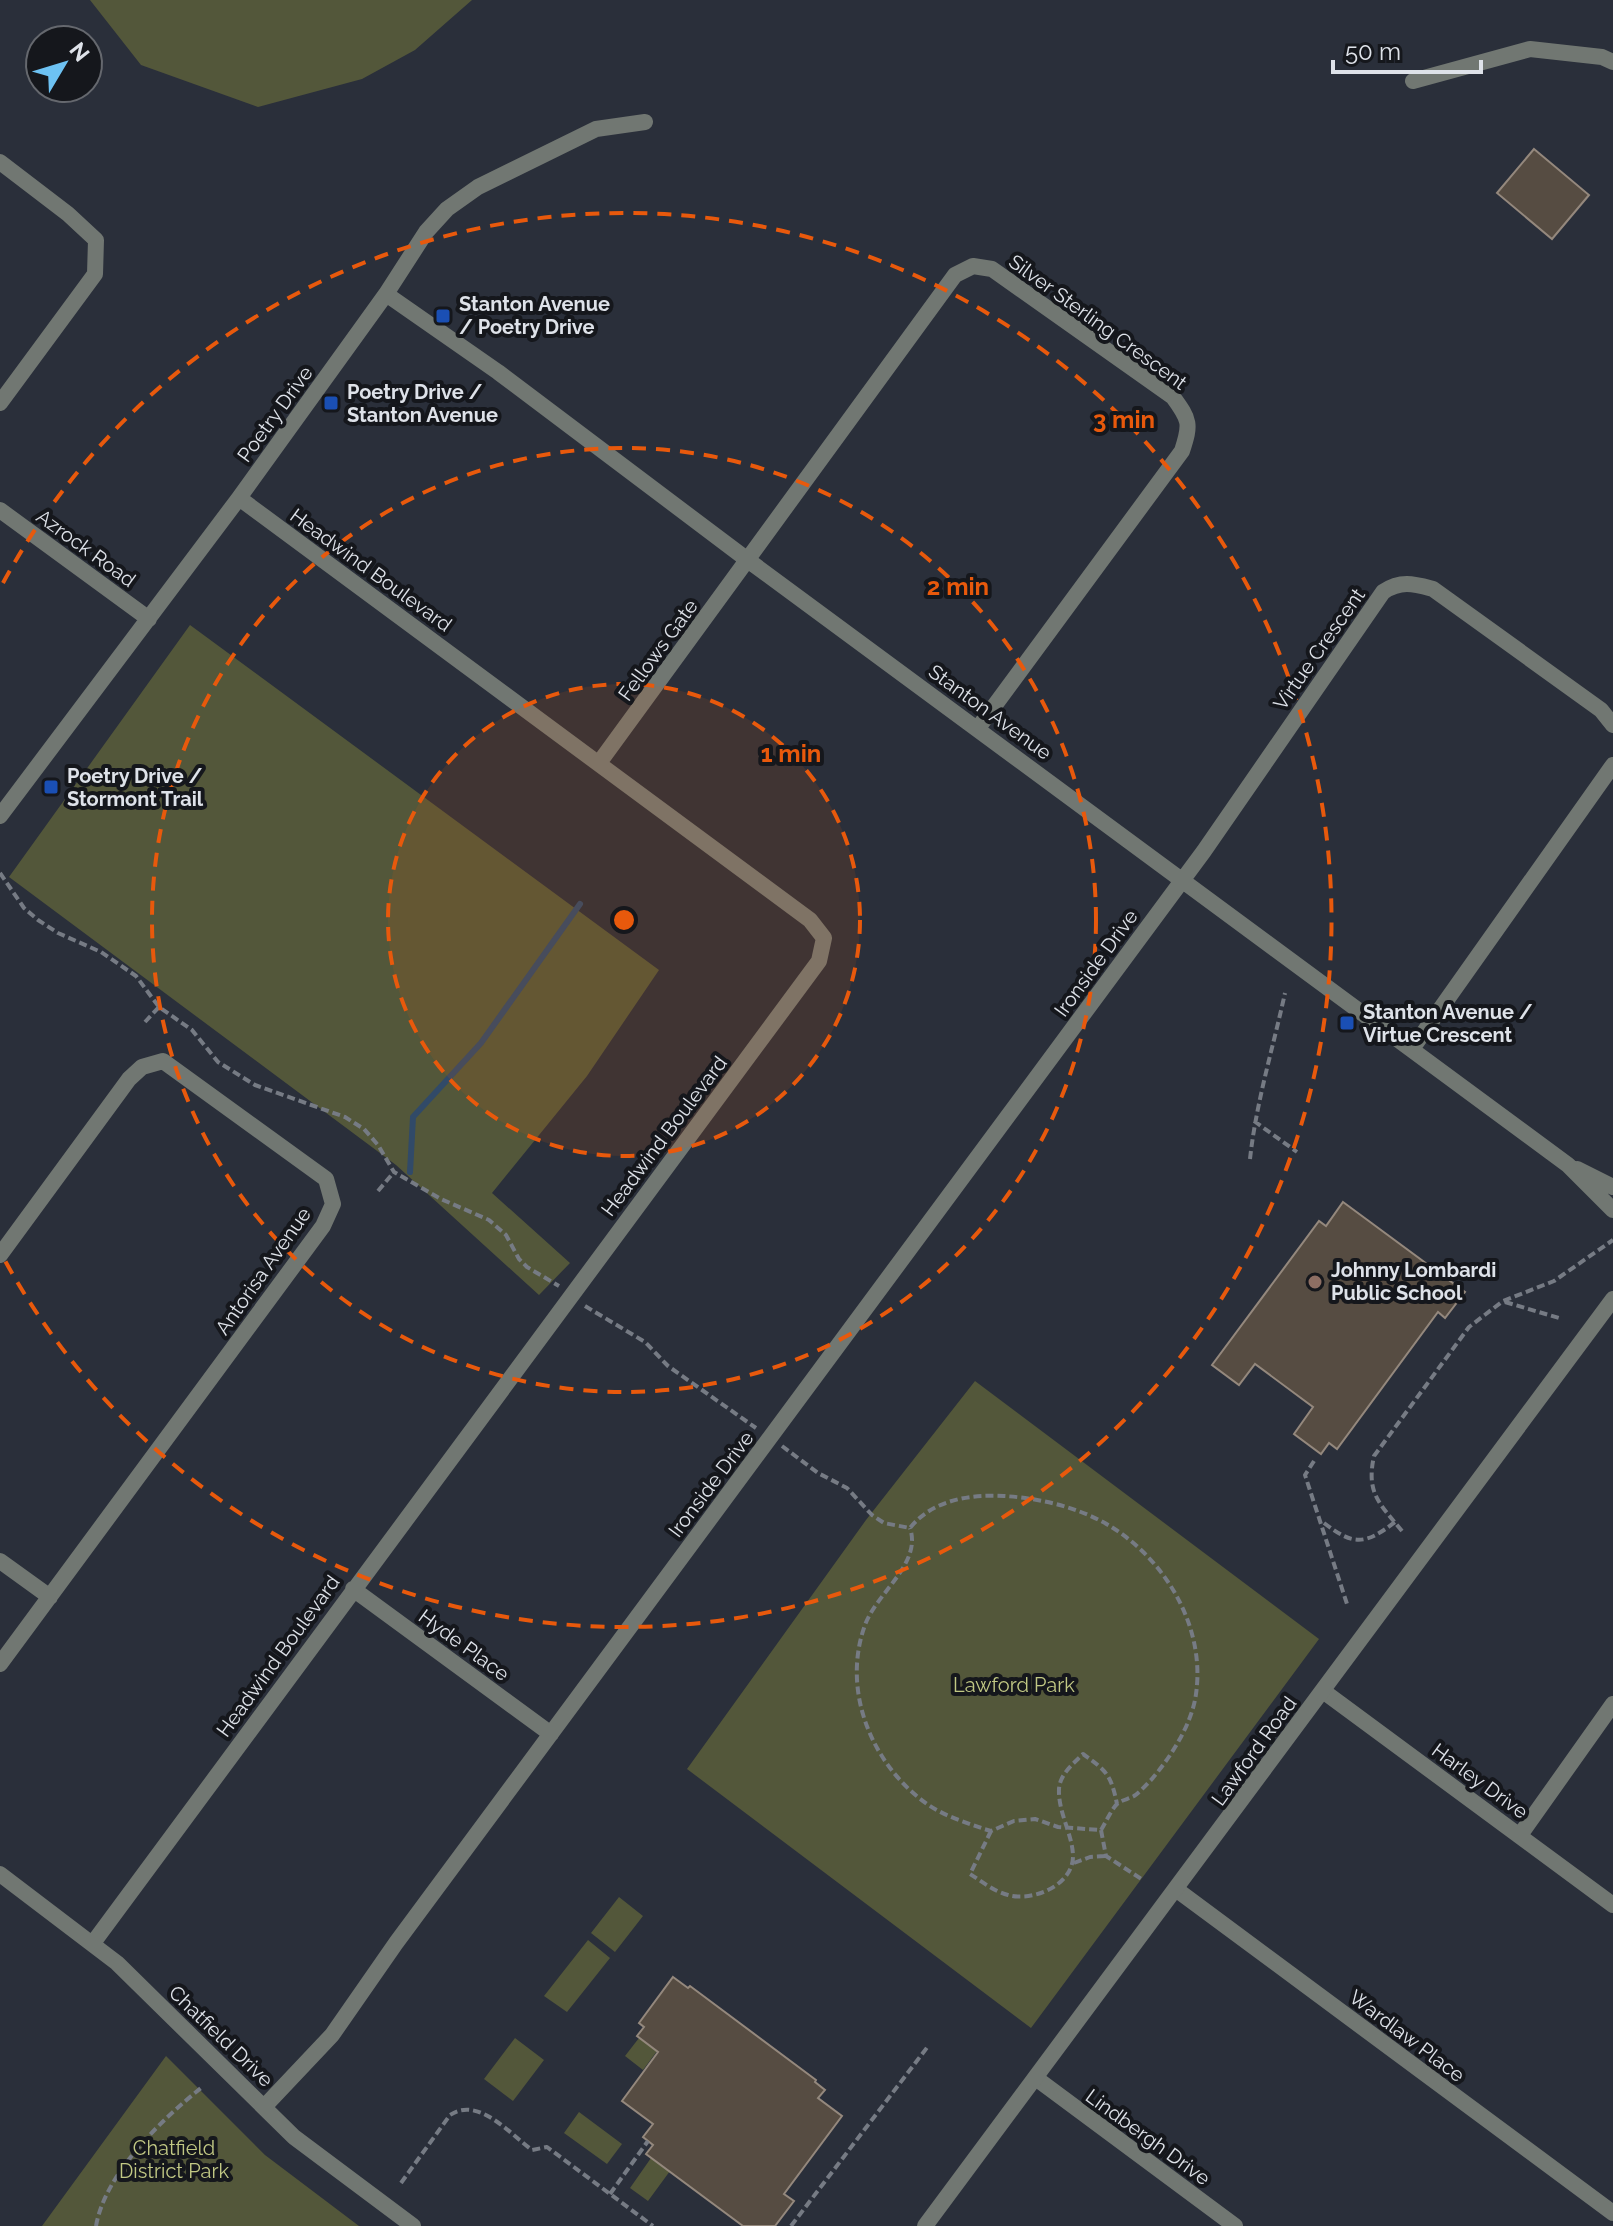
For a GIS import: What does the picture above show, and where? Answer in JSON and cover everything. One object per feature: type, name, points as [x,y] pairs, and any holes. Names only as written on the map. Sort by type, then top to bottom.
[{"type":"street","points":[[1413,81],[1530,49],[1602,57],[1613,62]]},
{"type":"street","name":"Poetry Drive","points":[[0,816],[239,498],[386,294],[426,232],[447,209],[478,187],[596,129],[645,122]]},
{"type":"street","points":[[0,162],[68,214],[96,240],[95,274],[0,403]]},
{"type":"street","name":"Silver Sterling Crescent","points":[[749,561],[955,275],[973,266],[992,269],[1173,397],[1185,413],[1190,428],[1182,451],[978,728]]},
{"type":"street","name":"Stanton Avenue","points":[[386,294],[498,372],[1568,1165],[1613,1210]]},
{"type":"street","name":"Headwind Boulevard","points":[[93,1943],[819,961],[824,938],[810,920],[239,498]]},
{"type":"street","name":"Azrock Road","points":[[0,510],[149,619]]},
{"type":"street","name":"Fellows Gate","points":[[599,763],[749,561]]},
{"type":"street","name":"Virtue Crescent","points":[[1183,880],[1383,592],[1394,585],[1407,583],[1433,589],[1601,710],[1613,725]]},
{"type":"street","points":[[1412,1049],[1613,765]]},
{"type":"street","name":"Ironside Drive","points":[[264,2107],[332,2035],[396,1943],[1183,880]]},
{"type":"street","name":"Antorisa Avenue","points":[[0,1255],[129,1079],[142,1067],[163,1061],[326,1179],[333,1204],[323,1226],[0,1664]]},
{"type":"street","name":"Stanton Avenue","points":[[1568,1165],[1613,1187]]},
{"type":"street","name":"Lawford Road","points":[[925,2226],[1613,1299]]},
{"type":"street","points":[[0,1561],[50,1597]]},
{"type":"street","name":"Hyde Place","points":[[353,1589],[551,1734]]},
{"type":"street","name":"Harley Drive","points":[[1323,1691],[1613,1905]]},
{"type":"street","points":[[1520,1835],[1613,1704]]},
{"type":"street","name":"Chatfield Drive","points":[[0,1874],[117,1963],[294,2137],[413,2226]]},
{"type":"street","name":"Wardlaw Place","points":[[1177,1890],[1613,2213]]},
{"type":"street","name":"Lindbergh Drive","points":[[1037,2079],[1235,2226]]},
{"type":"path","points":[[0,873],[24,908],[38,920],[58,933],[101,952],[136,976],[159,1007],[192,1030],[218,1062],[255,1085],[345,1117],[364,1129],[394,1172],[441,1199],[489,1220],[506,1235],[519,1259],[552,1282]]},
{"type":"path","points":[[1250,1159],[1254,1121],[1285,993]]},
{"type":"path","points":[[145,1022],[159,1007]]},
{"type":"path","points":[[1254,1121],[1297,1152]]},
{"type":"path","points":[[378,1191],[394,1172]]},
{"type":"path","points":[[1402,1531],[1374,1494],[1370,1476],[1374,1456],[1469,1327],[1503,1301],[1554,1281],[1613,1240]]},
{"type":"path","points":[[1503,1301],[1559,1318]]},
{"type":"path","points":[[590,1309],[645,1342],[668,1366],[754,1426]]},
{"type":"path","points":[[790,1452],[818,1473],[847,1488],[872,1515],[884,1523],[910,1528]]},
{"type":"path","points":[[1314,1461],[1305,1475],[1347,1604]]},
{"type":"path","points":[[910,1528],[920,1515],[952,1501],[986,1495],[1028,1497],[1080,1512],[1104,1523],[1149,1560],[1170,1583],[1182,1606],[1195,1648],[1196,1695],[1188,1719],[1168,1758],[1133,1797],[1117,1804],[1101,1830],[1106,1856]]},
{"type":"path","points":[[1322,1522],[1348,1540],[1359,1541],[1374,1537],[1395,1522]]},
{"type":"path","points":[[910,1528],[912,1551],[878,1601],[860,1644],[857,1678],[863,1713],[870,1737],[883,1761],[908,1789],[929,1806],[984,1829],[991,1831],[1014,1821],[1035,1819],[1068,1828],[1101,1830]]},
{"type":"path","points":[[991,1831],[970,1874],[1007,1895],[1030,1896],[1049,1890],[1066,1878],[1073,1863],[1059,1787],[1062,1776],[1083,1754],[1104,1768],[1112,1779],[1117,1804]]},
{"type":"path","points":[[1073,1863],[1106,1856],[1143,1880]]},
{"type":"path","points":[[791,2226],[929,2045]]},
{"type":"path","points":[[96,2226],[103,2201],[123,2169],[159,2127],[201,2088]]},
{"type":"path","points":[[401,2183],[450,2115],[459,2109],[473,2108],[532,2150],[547,2147],[653,2226]]},
{"type":"path","points":[[610,2194],[648,2141]]},
{"type":"green space","points":[[90,0],[472,0],[415,50],[362,79],[258,107],[141,65]]},
{"type":"green space","points":[[190,625],[659,970],[587,1076],[492,1193],[570,1263],[539,1295],[396,1165],[9,877]]},
{"type":"green space","name":"Lawford Park","points":[[975,1381],[1319,1639],[1031,2028],[687,1769],[866,1520]]},
{"type":"green space","points":[[619,1897],[643,1916],[615,1952],[591,1933]]},
{"type":"green space","points":[[588,1940],[610,1958],[567,2012],[544,1996]]},
{"type":"green space","points":[[515,2038],[544,2060],[513,2101],[484,2079]]},
{"type":"green space","points":[[639,2038],[657,2051],[643,2070],[625,2056]]},
{"type":"green space","name":"Chatfield District Park","points":[[166,2056],[265,2155],[359,2226],[42,2226]]},
{"type":"green space","points":[[579,2112],[622,2144],[607,2164],[564,2133]]},
{"type":"green space","points":[[651,2158],[670,2171],[648,2201],[630,2188]]},
{"type":"building","points":[[1534,149],[1589,195],[1552,239],[1497,193]]},
{"type":"building","points":[[1343,1202],[1465,1292],[1445,1318],[1438,1312],[1337,1449],[1329,1443],[1321,1454],[1294,1434],[1313,1407],[1255,1364],[1239,1385],[1212,1365],[1319,1221],[1326,1226]]},
{"type":"building","points":[[673,1977],[688,1988],[690,1986],[816,2080],[825,2090],[818,2098],[842,2116],[784,2194],[794,2201],[775,2226],[743,2226],[646,2154],[653,2145],[643,2137],[653,2124],[622,2101],[658,2052],[637,2036],[644,2027],[639,2023]]},
{"type":"waterway","points":[[410,1172],[413,1117],[481,1043],[580,904]]},
{"type":"place","name":"Stanton Avenue / Poetry Drive","points":[[443,316]]},
{"type":"place","name":"Poetry Drive / Stanton Avenue","points":[[331,403]]},
{"type":"place","name":"Poetry Drive / Stormont Trail","points":[[51,787]]},
{"type":"place","name":"Stanton Avenue / Virtue Crescent","points":[[1347,1023]]},
{"type":"place","name":"Johnny Lombardi Public School","points":[[1315,1282]]}]
